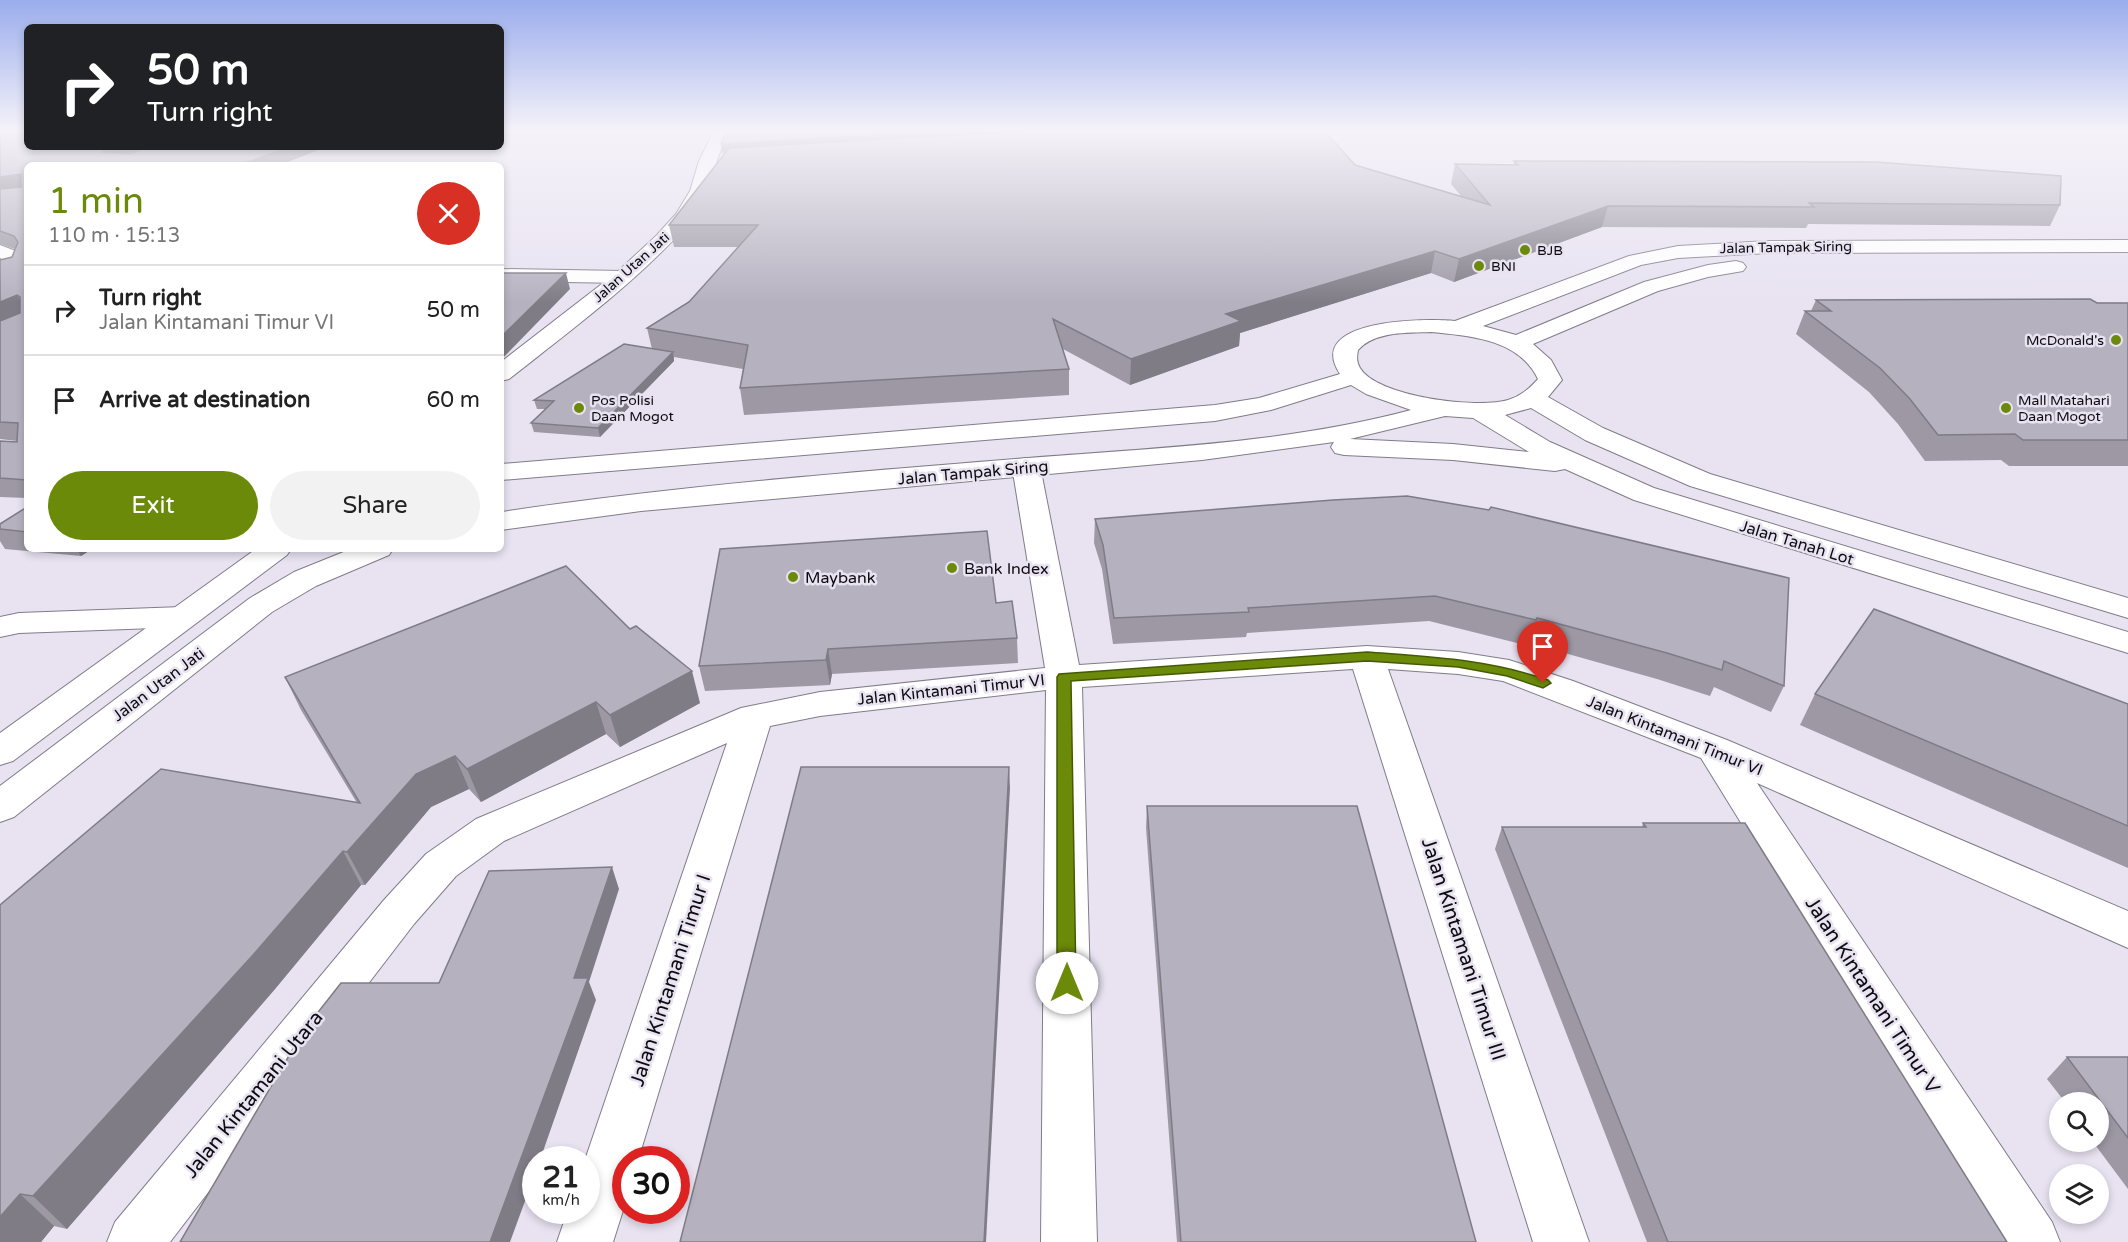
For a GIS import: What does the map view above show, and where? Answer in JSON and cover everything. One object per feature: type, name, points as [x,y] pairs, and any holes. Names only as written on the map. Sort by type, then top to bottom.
[{"type":"main road","name":"Jalan Utan Jati","points":[[504,372],[623,277],[663,240],[683,217],[700,187]]},
{"type":"main road","name":"Jalan Tampak Siring","points":[[1458,328],[1636,260],[1678,252],[1769,247],[2128,246]]},
{"type":"main road","points":[[0,251],[14,257],[12,266],[0,270]]},
{"type":"main road","name":"Jalan Tampak Siring","points":[[1515,345],[1664,282],[1726,268],[1850,264],[2128,264]]},
{"type":"main road","points":[[504,275],[623,277]]},
{"type":"main road","points":[[1405,326],[1458,328],[1498,337],[1534,356],[1546,368],[1550,380],[1544,392],[1515,407],[1479,411],[1443,409],[1406,402],[1376,391],[1354,377],[1346,365],[1344,353],[1351,343],[1364,335],[1382,329],[1405,326]]},
{"type":"main road","points":[[504,472],[1215,413],[1262,405],[1354,377]]},
{"type":"main road","name":"Jalan Tanah Lot","points":[[1533,399],[1603,438],[1700,480],[2128,608]]},
{"type":"main road","name":"Jalan Tampak Siring","points":[[504,521],[662,501],[1026,466],[1210,453],[1316,438],[1408,420],[1443,409]]},
{"type":"main road","name":"Jalan Tanah Lot","points":[[1479,411],[1541,448],[1581,467],[1675,505],[2128,643]]},
{"type":"main road","points":[[1210,453],[1292,447],[1392,448],[1495,456],[1581,467]]},
{"type":"main road","points":[[1026,466],[1064,677],[1069,1242]]},
{"type":"main road","points":[[0,752],[272,552]]},
{"type":"main road","name":"Jalan Utan Jati","points":[[0,807],[242,620],[290,587],[323,570],[370,552]]},
{"type":"main road","points":[[0,627],[19,623],[182,617]]},
{"type":"main road","name":"Jalan Kintamani Timur VI","points":[[441,865],[490,830],[754,717],[819,704],[1064,677],[1367,657],[1458,663],[1509,671],[1714,749],[2128,930]]},
{"type":"main road","name":"Jalan Kintamani Timur III","points":[[1367,657],[1561,1242]]},
{"type":"main road","name":"Jalan Kintamani Timur I","points":[[585,1242],[754,717]]},
{"type":"main road","name":"Jalan Kintamani Timur V","points":[[1714,749],[2032,1242]]},
{"type":"main road","name":"Jalan Kintamani Utara","points":[[135,1242],[399,912],[441,865]]},
{"type":"building","points":[[24,187],[24,480],[0,478],[0,441],[17,442],[18,423],[0,422],[0,321],[20,313],[20,297],[17,295],[0,302],[0,260],[12,257],[18,242],[14,236],[0,231],[0,189]]},
{"type":"building","points":[[699,187],[1429,187],[1490,205],[1475,187],[2061,187],[2060,205],[1809,203],[1814,207],[1608,206],[1459,259],[1435,251],[1226,314],[1241,321],[1131,359],[1053,319],[1069,369],[740,388],[748,345],[647,328],[689,302],[758,225],[669,225]]},
{"type":"building","points":[[504,273],[566,273],[504,334]]},
{"type":"building","name":"Mall Matahari Daan Mogot","points":[[2090,299],[2097,303],[2128,303],[2128,440],[2023,440],[2015,434],[1938,435],[1910,399],[1880,368],[1805,311],[1831,311],[1816,300]]},
{"type":"building","points":[[624,344],[673,352],[598,428],[531,423],[554,401],[534,400]]},
{"type":"building","points":[[1407,496],[1489,510],[1491,507],[1789,578],[1784,686],[1724,661],[1722,670],[1537,618],[1536,620],[1435,596],[1248,608],[1249,612],[1114,618],[1103,545],[1095,519]]},
{"type":"building","points":[[24,509],[24,532],[0,529],[0,524]]},
{"type":"building","points":[[987,531],[996,603],[1012,601],[1017,638],[828,649],[826,660],[699,666],[720,549]]},
{"type":"building","points":[[566,566],[630,629],[636,626],[692,671],[610,715],[596,702],[467,769],[455,756],[416,774],[347,852],[343,851],[253,955],[33,1196],[20,1194],[0,1217],[0,905],[161,769],[360,803],[285,677]]},
{"type":"building","points":[[1874,609],[2128,704],[2128,826],[1815,694]]},
{"type":"building","points":[[801,767],[1009,767],[984,1242],[680,1242],[685,1224],[690,1224],[690,1203]]},
{"type":"building","points":[[1147,806],[1357,806],[1476,1242],[1181,1242]]},
{"type":"building","points":[[1643,823],[1745,823],[2007,1242],[1668,1242],[1502,827],[1646,827]]},
{"type":"building","points":[[612,867],[574,978],[588,978],[526,1146],[522,1146],[522,1156],[490,1242],[180,1242],[304,1030],[341,983],[439,983],[489,871]]},
{"type":"building","points":[[2067,1057],[2128,1057],[2128,1138],[2109,1113],[2109,1092],[2093,1092]]},
{"type":"place","name":"BJB","points":[[1525,250]]},
{"type":"place","name":"BNI","points":[[1479,266]]},
{"type":"place","name":"McDonald's","points":[[2116,340]]},
{"type":"place","name":"Pos Polisi Daan Mogot","points":[[579,408]]},
{"type":"place","name":"Mall Matahari Daan Mogot","points":[[2006,408]]},
{"type":"place","name":"Bank Index","points":[[952,568]]},
{"type":"place","name":"Maybank","points":[[793,577]]},
{"type":"route","points":[[1067,983],[1064,677],[1367,657],[1458,663],[1509,671],[1543,683]]}]
